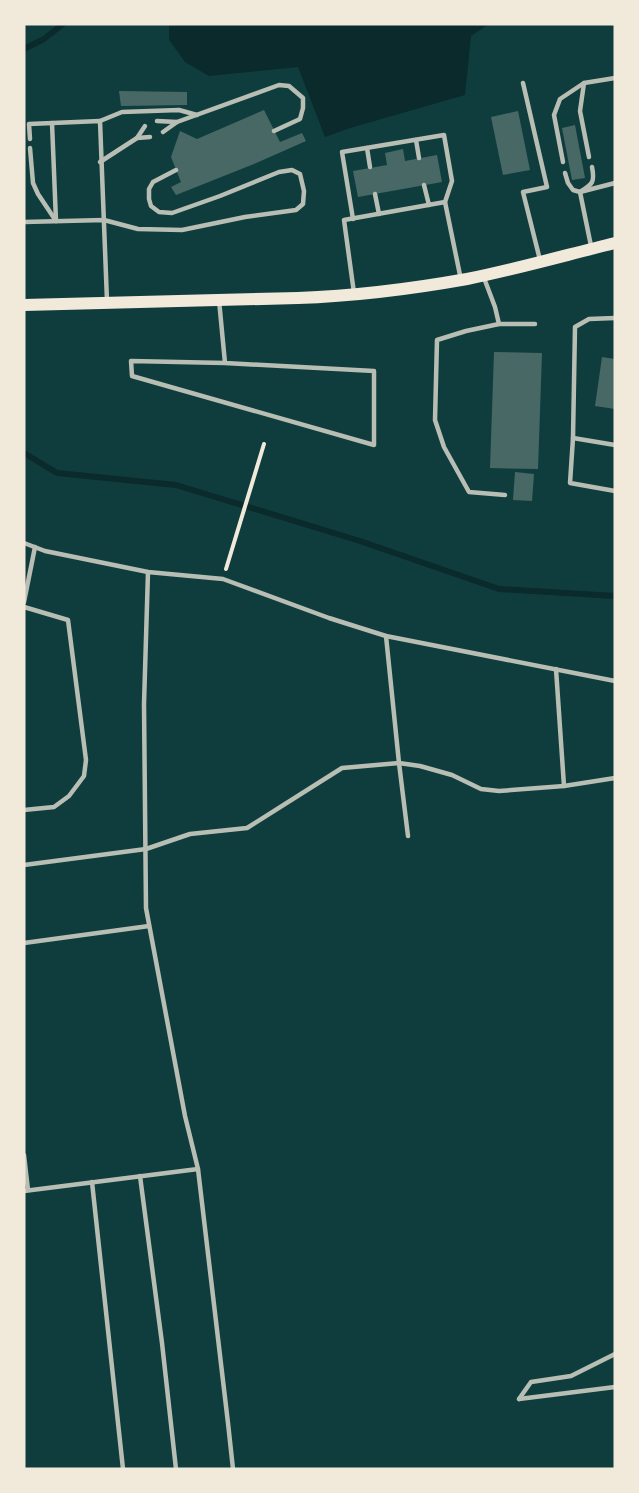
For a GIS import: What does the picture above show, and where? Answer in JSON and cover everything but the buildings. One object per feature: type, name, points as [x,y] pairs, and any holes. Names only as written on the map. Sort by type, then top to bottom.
[{"type":"main road","points":[[24,305],[331,297],[461,280],[613,244]]},
{"type":"lane","points":[[563,162],[554,115],[560,99],[584,83],[615,78]]},
{"type":"lane","points":[[524,83],[546,187],[523,192],[540,262]]},
{"type":"lane","points":[[584,83],[580,111],[589,156]]},
{"type":"lane","points":[[163,132],[177,122],[279,85],[289,86],[303,98],[300,119],[274,131]]},
{"type":"lane","points":[[30,139],[29,124],[100,121],[122,112],[179,110],[197,115]]},
{"type":"lane","points":[[100,121],[107,304]]},
{"type":"lane","points":[[157,121],[177,122]]},
{"type":"lane","points":[[52,123],[56,221]]},
{"type":"lane","points":[[100,162],[137,138],[145,126]]},
{"type":"lane","points":[[353,219],[342,152],[444,135],[452,181],[445,202],[461,280]]},
{"type":"lane","points":[[137,138],[150,137]]},
{"type":"lane","points":[[416,140],[419,158]]},
{"type":"lane","points":[[30,148],[33,183],[56,221]]},
{"type":"lane","points":[[367,148],[370,167]]},
{"type":"lane","points":[[580,192],[591,185],[594,178],[592,167]]},
{"type":"lane","points":[[24,222],[104,220],[138,229],[182,230],[245,217],[296,210],[303,204],[304,191],[300,174],[292,170],[279,172],[172,213],[159,212],[151,206],[149,189],[153,182],[176,170]]},
{"type":"lane","points":[[566,172],[568,183],[573,190],[580,192],[615,183]]},
{"type":"lane","points":[[424,185],[429,205]]},
{"type":"lane","points":[[580,192],[592,249]]},
{"type":"lane","points":[[375,194],[379,214]]},
{"type":"lane","points":[[354,294],[344,220],[445,202]]},
{"type":"lane","points":[[483,275],[499,324]]},
{"type":"lane","points":[[219,300],[225,363]]},
{"type":"lane","points":[[615,318],[589,319],[575,327],[570,483],[615,490]]},
{"type":"lane","points":[[505,495],[470,492],[444,447],[435,420],[437,340],[499,324],[535,324]]},
{"type":"lane","points":[[131,362],[225,363],[374,371],[374,445],[132,376],[131,362]]},
{"type":"lane","points":[[573,438],[615,445]]},
{"type":"lane","points":[[24,543],[45,551],[148,572],[223,579],[329,618],[386,636],[615,681]]},
{"type":"lane","points":[[24,602],[35,547]]},
{"type":"lane","points":[[148,572],[144,704],[146,908],[185,1116],[198,1169],[232,1469]]},
{"type":"lane","points":[[24,607],[68,620],[87,760],[84,776],[69,796],[54,807],[24,810]]},
{"type":"lane","points":[[386,636],[408,836]]},
{"type":"lane","points":[[556,669],[564,786]]},
{"type":"lane","points":[[24,865],[146,849],[190,834],[247,828],[342,768],[399,763],[420,766],[452,775],[481,789],[499,791],[564,786],[615,778]]},
{"type":"lane","points":[[24,943],[149,926]]},
{"type":"lane","points":[[24,1155],[26,1190],[198,1169]]},
{"type":"lane","points":[[140,1176],[176,1469]]},
{"type":"lane","points":[[92,1182],[123,1469]]},
{"type":"lane","points":[[615,1354],[571,1377],[531,1382],[519,1399],[615,1387]]},
{"type":"path","points":[[223,579],[264,444]]},
{"type":"water","points":[[169,24],[489,24],[471,36],[465,95],[325,137],[298,67],[209,76],[185,62],[169,40]]},
{"type":"waterway","points":[[24,49],[44,39],[63,24]]},
{"type":"waterway","points":[[24,453],[57,473],[176,485],[360,541],[499,589],[615,596]]}]
